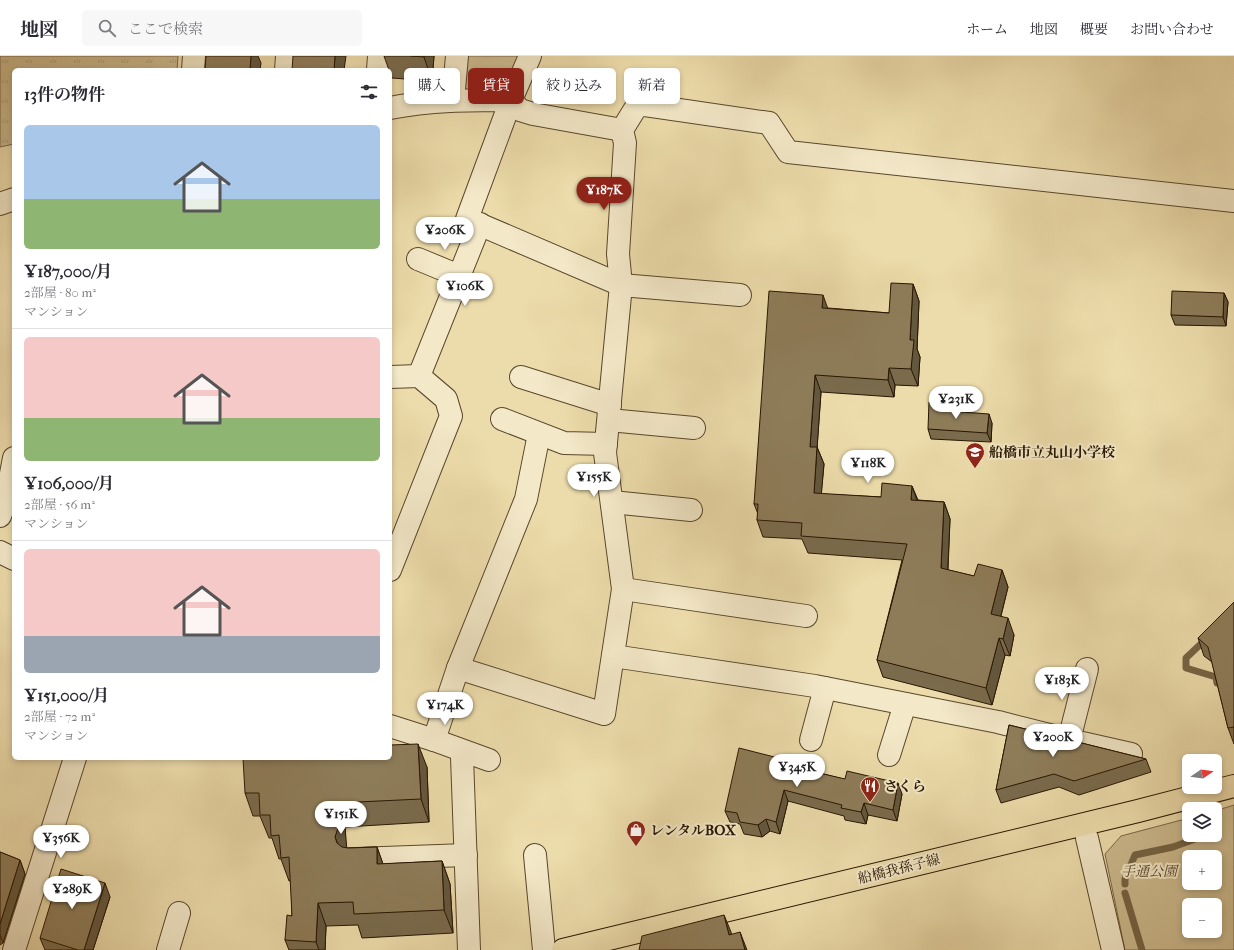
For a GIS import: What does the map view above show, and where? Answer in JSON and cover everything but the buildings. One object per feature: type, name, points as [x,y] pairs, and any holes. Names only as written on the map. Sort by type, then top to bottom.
[{"type":"main road","name":"船橋我孫子線","points":[[563,950],[605,945],[1234,786]]},
{"type":"street","points":[[193,68],[194,56]]},
{"type":"street","points":[[286,68],[288,56]]},
{"type":"street","points":[[378,68],[379,56]]},
{"type":"street","points":[[456,68],[457,56]]},
{"type":"street","points":[[524,70],[530,56]]},
{"type":"street","points":[[392,108],[409,104]]},
{"type":"street","points":[[510,104],[467,219],[621,285],[740,295]]},
{"type":"street","points":[[515,104],[520,110],[533,114],[622,130]]},
{"type":"street","points":[[458,668],[604,714],[623,589],[605,453],[621,285],[618,254],[625,143],[622,130],[638,104],[769,123],[788,152],[1234,201]]},
{"type":"street","points":[[0,204],[12,200]]},
{"type":"street","points":[[419,376],[480,224]]},
{"type":"street","points":[[418,258],[459,276]]},
{"type":"street","points":[[392,377],[419,376],[446,399],[451,416],[392,565]]},
{"type":"street","points":[[521,377],[610,413],[694,428]]},
{"type":"street","points":[[502,419],[564,443],[606,444]]},
{"type":"street","points":[[434,740],[458,668],[526,498],[540,434]]},
{"type":"street","points":[[0,516],[6,500],[12,468]]},
{"type":"street","points":[[612,502],[691,510]]},
{"type":"street","points":[[0,552],[12,558]]},
{"type":"street","points":[[623,589],[806,616]]},
{"type":"street","points":[[613,656],[825,688],[998,722],[1131,754]]},
{"type":"street","points":[[1069,740],[1087,669]]},
{"type":"street","points":[[811,740],[825,688]]},
{"type":"street","points":[[889,755],[906,704]]},
{"type":"street","points":[[392,727],[489,760]]},
{"type":"street","points":[[462,757],[470,950]]},
{"type":"street","points":[[14,950],[74,760]]},
{"type":"street","points":[[1087,838],[1113,950]]},
{"type":"street","points":[[356,859],[466,854]]},
{"type":"street","points":[[535,855],[544,950]]},
{"type":"street","points":[[168,950],[179,913]]},
{"type":"green space","points":[[0,56],[178,56],[177,68],[12,68],[12,144],[0,147]]},
{"type":"green space","points":[[464,56],[521,56],[516,68],[468,68],[468,90],[460,89]]},
{"type":"green space","name":"手通公園","points":[[1234,805],[1234,950],[1125,950],[1105,854],[1121,836],[1182,820],[1182,842],[1222,842],[1222,809]]},
{"type":"waterway","points":[[1206,639],[1186,658],[1186,668],[1216,677],[1217,683]]},
{"type":"waterway","points":[[1125,884],[1125,879],[1135,855],[1173,847],[1187,842]]},
{"type":"waterway","points":[[1125,893],[1142,950]]},
{"type":"place","name":"船橋市立丸山小学校","points":[[975,469]]},
{"type":"place","name":"さくら","points":[[870,803]]},
{"type":"place","name":"レンタルBOX","points":[[636,847]]}]
